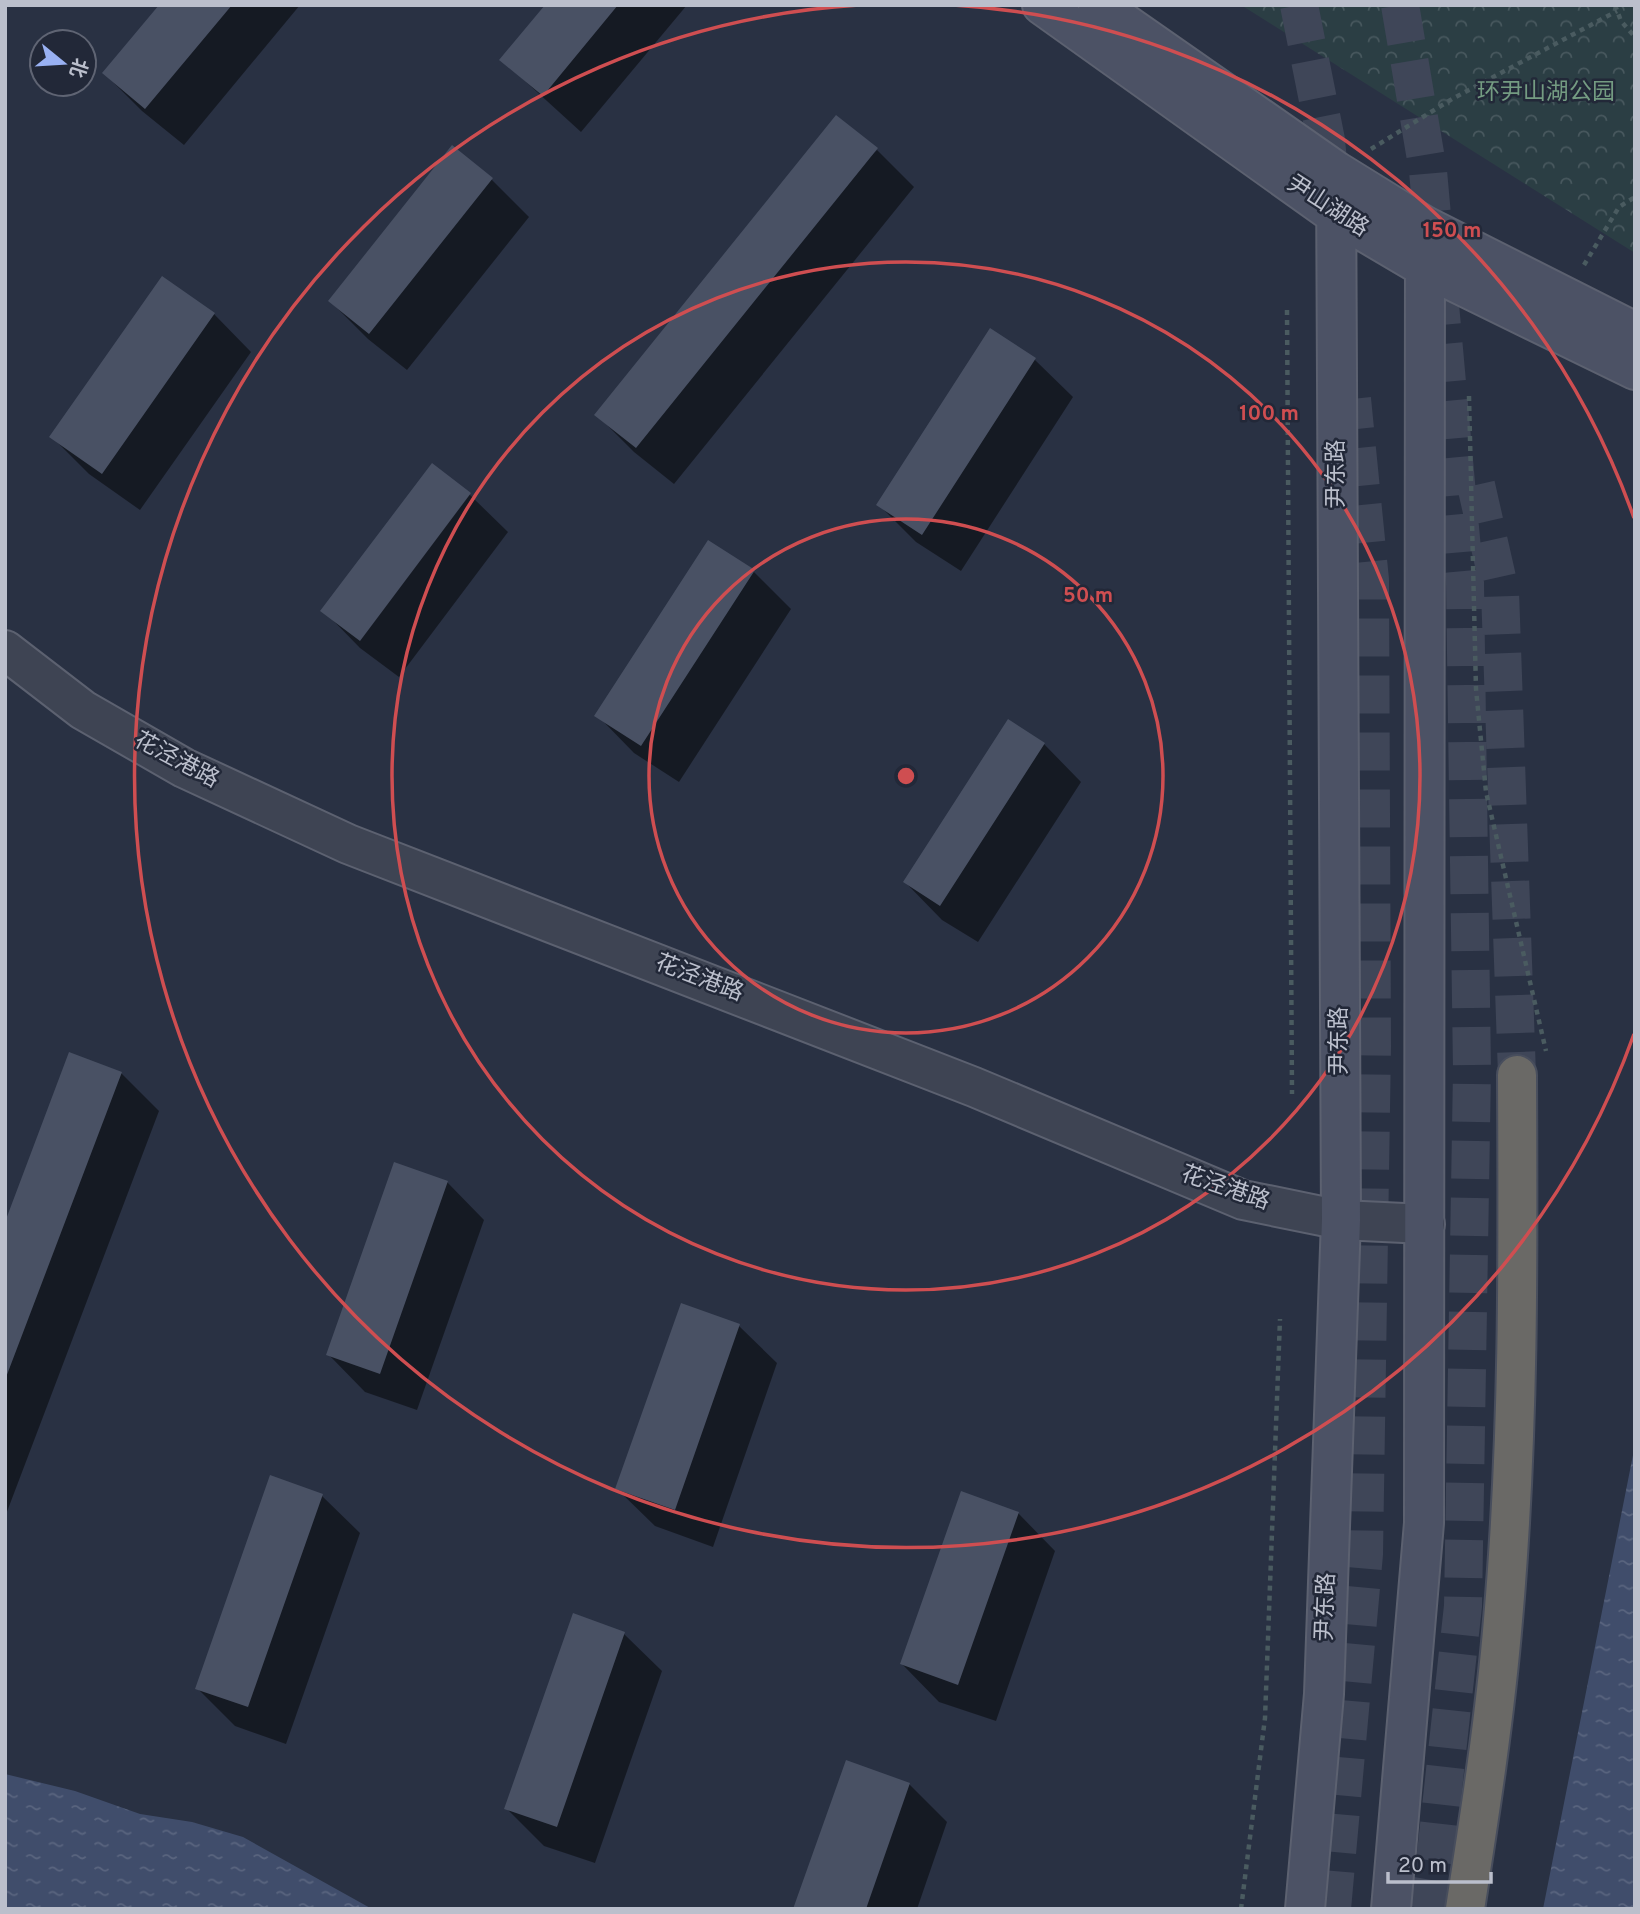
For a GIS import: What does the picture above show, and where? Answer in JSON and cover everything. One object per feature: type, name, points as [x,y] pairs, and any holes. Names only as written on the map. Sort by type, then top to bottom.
[{"type":"highway","points":[[1465,1909],[1486,1777],[1503,1619],[1518,1329],[1517,1075]]},
{"type":"main road","name":"尹山湖路","points":[[1042,5],[1336,215],[1424,267],[1635,370]]},
{"type":"main road","name":"尹山湖路","points":[[1098,5],[1336,171],[1425,226],[1635,332]]},
{"type":"main road","name":"尹东路","points":[[1305,1909],[1324,1693],[1341,1220],[1336,171]]},
{"type":"main road","points":[[1391,1909],[1424,1523],[1425,226]]},
{"type":"street","name":"花泾港路","points":[[5,650],[83,710],[184,768],[348,844],[974,1087],[1243,1200],[1341,1220],[1425,1224]]},
{"type":"path","points":[[1615,5],[1635,37]]},
{"type":"path","points":[[1336,171],[1452,99],[1617,11]]},
{"type":"path","points":[[1564,297],[1619,207],[1635,197]]},
{"type":"path","points":[[1287,310],[1293,1094]]},
{"type":"path","points":[[1241,1909],[1265,1718],[1280,1319]]},
{"type":"green space","name":"环尹山湖公园","points":[[1241,5],[1635,5],[1635,253]]},
{"type":"water","points":[[1635,1445],[1635,1909],[1543,1909]]},
{"type":"water","points":[[5,1774],[75,1791],[140,1814],[192,1822],[243,1837],[372,1909],[5,1909]]},
{"type":"building","points":[[159,5],[232,5],[145,109],[102,73]]},
{"type":"building","points":[[545,5],[618,5],[543,96],[499,60]]},
{"type":"building","points":[[836,115],[878,148],[636,448],[594,415]]},
{"type":"building","points":[[452,145],[493,178],[369,334],[328,301]]},
{"type":"building","points":[[162,276],[215,313],[102,474],[49,437]]},
{"type":"building","points":[[990,328],[1036,358],[922,535],[876,505]]},
{"type":"building","points":[[432,463],[471,493],[360,641],[320,611]]},
{"type":"building","points":[[708,540],[755,570],[641,746],[594,716]]},
{"type":"building","points":[[1008,719],[1045,743],[940,906],[903,882]]},
{"type":"building","points":[[69,1052],[122,1072],[5,1380],[5,1222]]},
{"type":"building","points":[[394,1162],[448,1181],[380,1374],[326,1355]]},
{"type":"building","points":[[681,1303],[740,1324],[675,1510],[615,1489]]},
{"type":"building","points":[[270,1475],[323,1494],[248,1707],[195,1689]]},
{"type":"building","points":[[961,1491],[1019,1512],[958,1685],[900,1664]]},
{"type":"building","points":[[573,1613],[625,1632],[557,1827],[504,1809]]},
{"type":"building","points":[[846,1760],[910,1783],[866,1909],[793,1909]]},
{"type":"tunnel","points":[[1299,5],[1326,140],[1331,193]]},
{"type":"tunnel","points":[[1400,5],[1428,171],[1465,583],[1472,1070],[1463,1606],[1436,1853],[1426,1909]]},
{"type":"tunnel","points":[[1332,1909],[1364,1554],[1372,1046],[1370,580],[1352,399]]},
{"type":"tunnel","points":[[1476,485],[1500,591],[1517,1075]]}]
